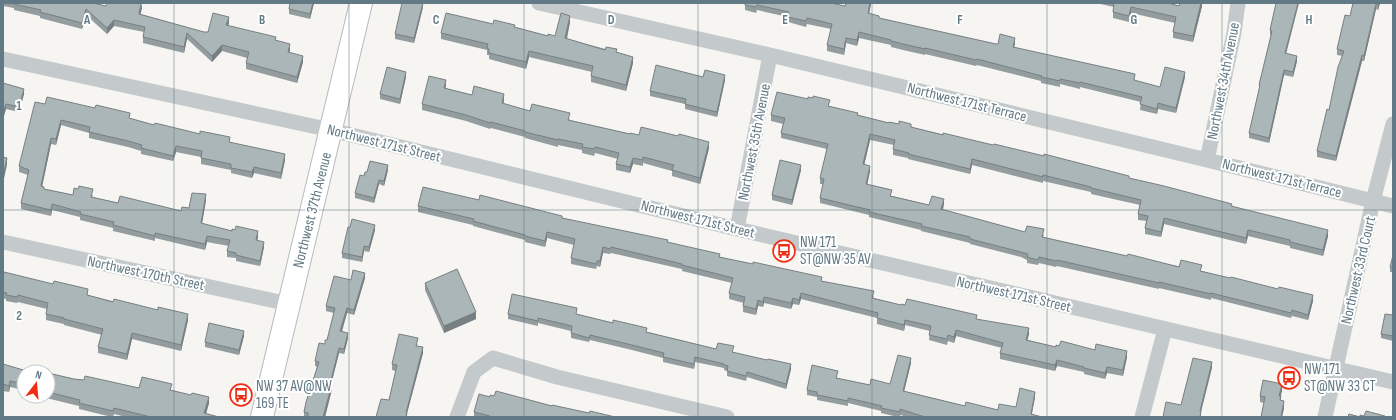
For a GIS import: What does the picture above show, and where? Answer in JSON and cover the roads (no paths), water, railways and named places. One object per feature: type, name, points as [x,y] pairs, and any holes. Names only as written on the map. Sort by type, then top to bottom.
[{"type":"main road","name":"Northwest 37th Avenue","points":[[262,417],[361,3]]},
{"type":"street","name":"Northwest 34th Avenue","points":[[1207,160],[1234,33],[1238,3]]},
{"type":"street","name":"Northwest 171st Terrace","points":[[546,4],[770,55],[1393,206]]},
{"type":"street","name":"Northwest 35th Avenue","points":[[737,229],[770,55]]},
{"type":"street","name":"Northwest 171st Street","points":[[3,59],[331,130],[737,229],[1393,382]]},
{"type":"street","name":"Northwest 33rd Court","points":[[1325,417],[1335,368],[1393,124]]},
{"type":"street","name":"Northwest 170th Street","points":[[3,242],[289,304]]},
{"type":"street","points":[[1142,417],[1165,329]]},
{"type":"street","points":[[457,417],[474,372],[493,358],[556,377],[727,417]]},
{"type":"place","name":"NW 171 ST@NW 35 AV","points":[[784,251]]},
{"type":"place","name":"NW 171 ST@NW 33 CT","points":[[1289,378]]},
{"type":"place","name":"NW 37 AV@NW 169 TE","points":[[241,395]]}]
